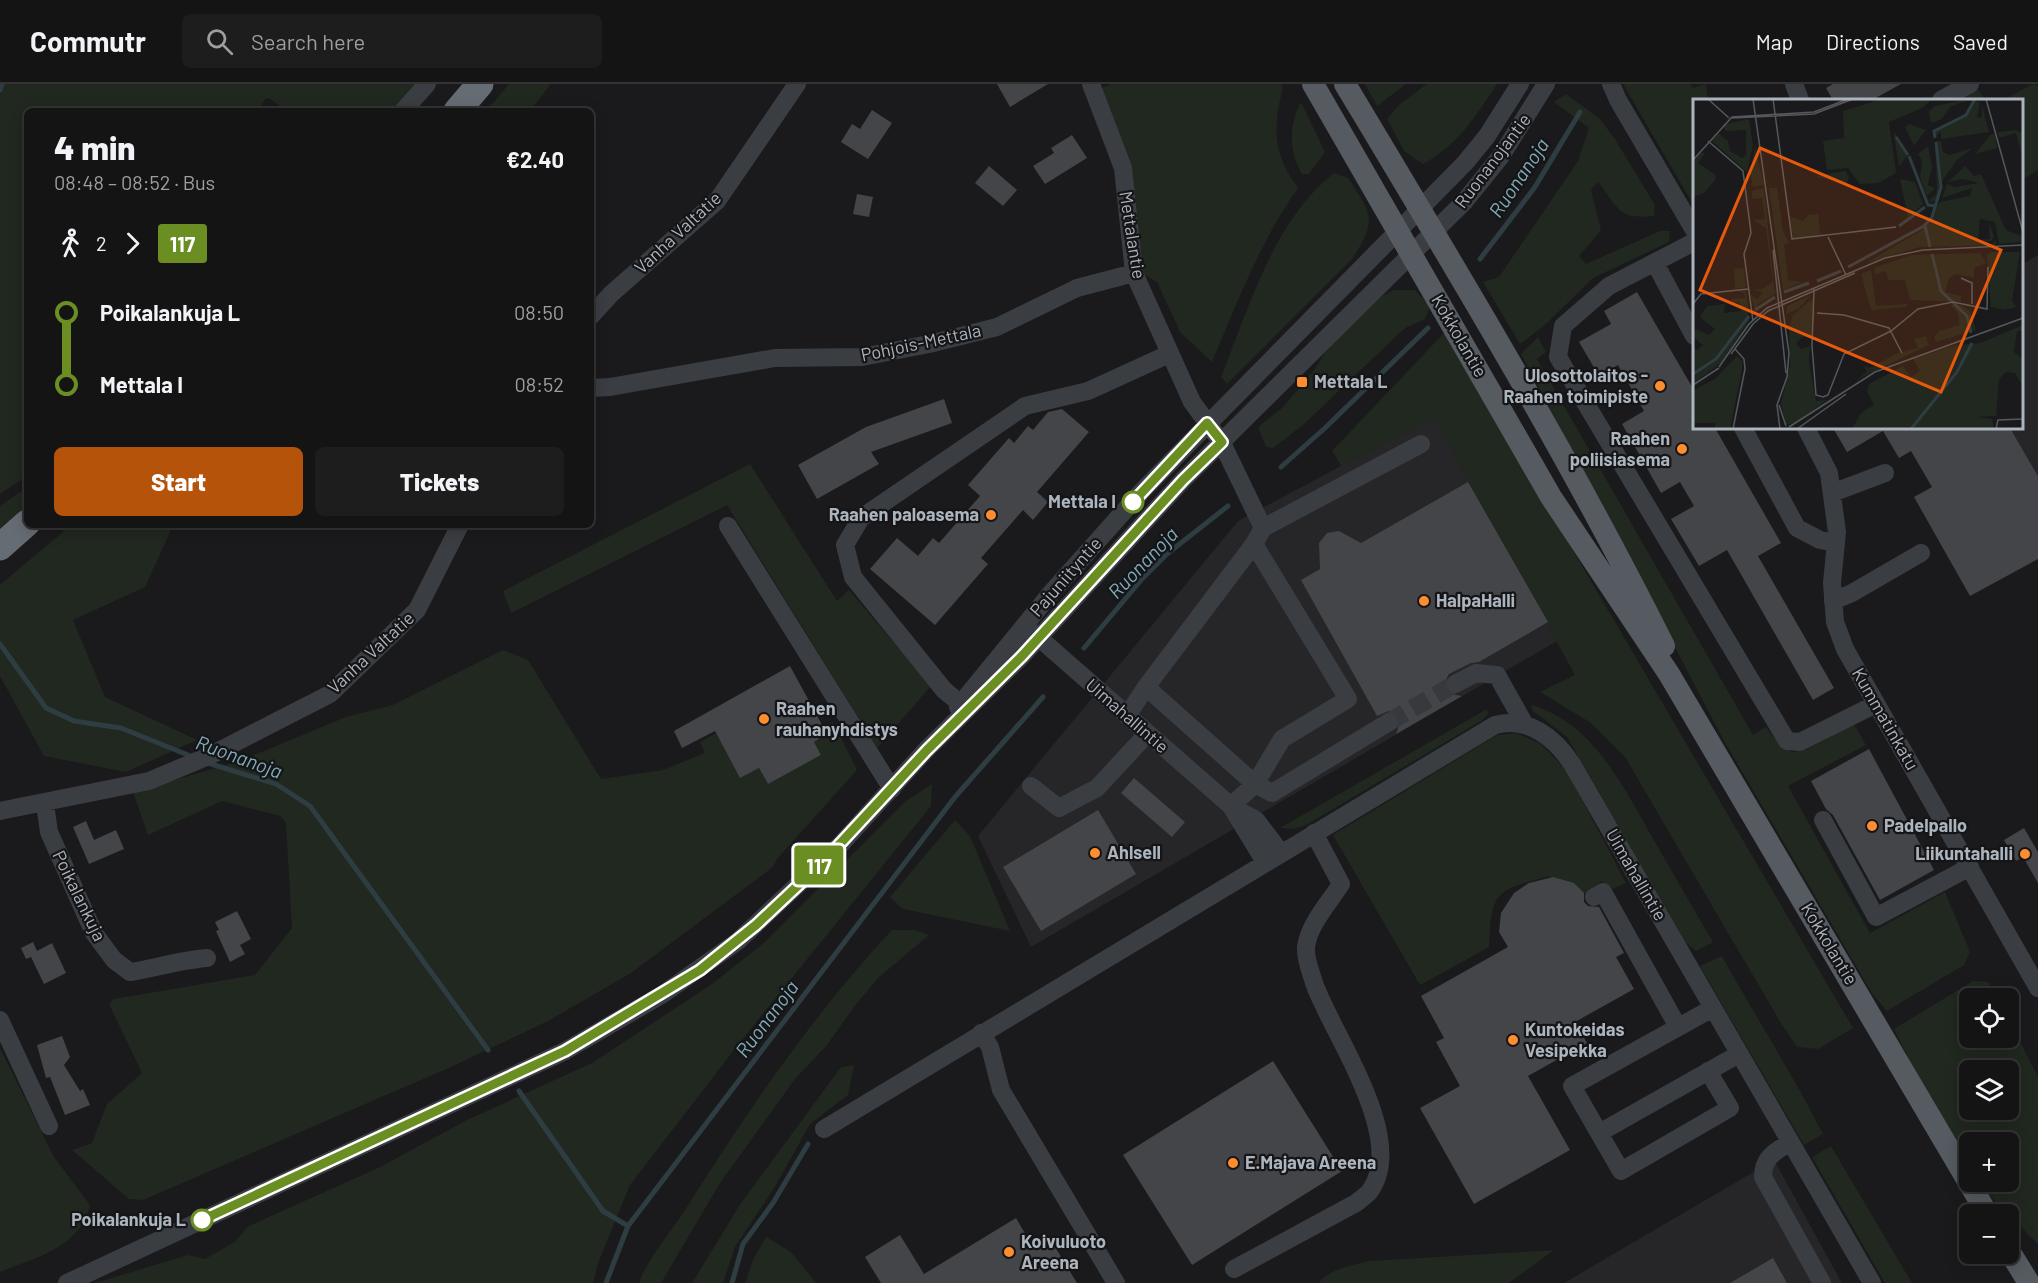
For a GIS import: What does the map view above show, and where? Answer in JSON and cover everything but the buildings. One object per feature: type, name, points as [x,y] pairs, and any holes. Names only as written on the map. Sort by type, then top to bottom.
[{"type":"highway","points":[[460,108],[480,84]]},
{"type":"highway","points":[[0,547],[24,526]]},
{"type":"main road","name":"Kokkolantie","points":[[1313,84],[1551,497],[1670,674],[1983,1204]]},
{"type":"main road","name":"Kokkolantie","points":[[1346,84],[1620,557],[1664,647],[1670,674]]},
{"type":"main road","points":[[2017,1264],[2029,1283]]},
{"type":"street","points":[[406,108],[427,84]]},
{"type":"street","name":"Vanha Valtatie","points":[[594,313],[611,294],[717,201],[797,84]]},
{"type":"street","name":"Mettalantie","points":[[1091,84],[1123,168],[1134,273],[1192,402],[1222,442],[1259,536],[1348,699],[1282,739],[1255,784]]},
{"type":"street","name":"Ruonanojantie","points":[[1420,211],[1487,136],[1520,84]]},
{"type":"street","name":"Ruonanojantie","points":[[1433,233],[1464,202],[1501,156],[1546,84]]},
{"type":"street","points":[[1603,84],[1615,92],[1693,227]]},
{"type":"street","points":[[1794,84],[1800,99]]},
{"type":"street","points":[[1943,99],[1970,84]]},
{"type":"street","name":"Pajuniityntie","points":[[67,1283],[555,1056],[638,1010],[700,970],[747,933],[807,878],[927,750],[964,706],[1024,625],[1142,491],[1420,211]]},
{"type":"street","name":"Pajuniityntie","points":[[964,706],[1039,637],[1183,480],[1433,233]]},
{"type":"street","points":[[1693,243],[1609,286],[1563,326],[1557,357],[1787,741],[1800,742],[1876,704]]},
{"type":"street","points":[[1655,263],[1693,332]]},
{"type":"street","name":"Pohjois-Mettala","points":[[594,388],[775,358],[862,357],[929,344],[997,327],[1077,288],[1134,273]]},
{"type":"street","points":[[964,706],[944,690],[853,577],[844,545],[861,519],[1025,406],[1088,391],[1169,354]]},
{"type":"street","points":[[1744,429],[1797,528],[1820,540],[1836,543]]},
{"type":"street","name":"Kummatinkatu","points":[[1807,429],[1829,473],[1836,543],[1833,601],[1835,622],[1845,649],[2038,988]]},
{"type":"street","points":[[1127,716],[1146,687],[1259,536],[1421,444]]},
{"type":"street","points":[[1832,492],[1885,472]]},
{"type":"street","points":[[728,526],[892,789]]},
{"type":"street","name":"Vanha Valtatie","points":[[0,812],[149,782],[211,754],[330,694],[417,610],[458,528]]},
{"type":"street","points":[[1833,601],[1852,593],[1921,553]]},
{"type":"street","name":"Uimahallintie","points":[[1024,625],[1231,806],[1256,820],[1281,853]]},
{"type":"street","points":[[1455,684],[1476,673],[1497,675],[1525,725]]},
{"type":"street","points":[[1146,687],[1255,784],[1272,793],[1389,722]]},
{"type":"street","points":[[824,1129],[1495,725],[1514,722],[1525,725]]},
{"type":"street","name":"Uimahallintie","points":[[1525,725],[1546,735],[1572,764],[1872,1283]]},
{"type":"street","points":[[1031,786],[1059,808],[1097,788],[1147,734]]},
{"type":"street","points":[[1231,806],[1255,784]]},
{"type":"street","name":"Poikalankuja","points":[[45,804],[48,831],[94,933],[114,960],[130,972],[156,968],[180,960],[207,958]]},
{"type":"street","name":"Uimahallintie","points":[[1231,806],[1265,862]]},
{"type":"street","points":[[1823,820],[1876,917],[1970,867]]},
{"type":"street","points":[[1234,1269],[1356,1203],[1370,1191],[1377,1175],[1381,1150],[1373,1110],[1366,1089],[1323,1007],[1308,966],[1306,950],[1309,933],[1341,884],[1314,834]]},
{"type":"street","points":[[1594,897],[1603,892],[1678,1027]]},
{"type":"street","points":[[1708,1071],[1730,1108],[1621,1171],[1572,1086],[1713,1008]]},
{"type":"street","points":[[0,1020],[49,1126]]},
{"type":"street","points":[[981,1033],[990,1047],[1001,1090],[1116,1283]]},
{"type":"street","points":[[1599,1133],[1739,1054]]},
{"type":"street","points":[[1790,1143],[1768,1158],[1763,1178],[1822,1283]]},
{"type":"shaded area","points":[[0,84],[418,84],[397,108],[283,108],[269,98],[265,99],[259,108],[24,108],[24,478],[0,494]]},
{"type":"shaded area","points":[[509,84],[551,84],[532,108],[489,108]]},
{"type":"shaded area","points":[[1111,84],[1281,84],[1283,87],[1277,115],[1277,140],[1283,163],[1298,188],[1261,250],[1212,362],[1180,332],[1157,282],[1142,273],[1102,88]]},
{"type":"shaded area","points":[[1365,84],[1406,84],[1377,106]]},
{"type":"shaded area","points":[[1427,84],[1497,84],[1456,139],[1423,164],[1404,151],[1387,119],[1400,104]]},
{"type":"shaded area","points":[[1623,84],[1690,84],[1693,88],[1706,84],[1708,99],[1693,99],[1693,204]]},
{"type":"shaded area","points":[[2033,84],[2038,86],[2038,170],[2023,179],[2023,99],[2005,99]]},
{"type":"shaded area","points":[[1978,89],[1984,99],[1959,99]]},
{"type":"shaded area","points":[[1566,94],[1600,119],[1615,139],[1655,205],[1654,216],[1642,217],[1625,214],[1615,205],[1598,182],[1591,190],[1601,230],[1579,256],[1586,264],[1660,231],[1670,231],[1669,242],[1593,278],[1545,325],[1520,344],[1483,282],[1499,277],[1578,161],[1589,128],[1554,102]]},
{"type":"shaded area","points":[[1301,102],[1325,152],[1309,174],[1302,174],[1292,147],[1292,129]]},
{"type":"shaded area","points":[[1334,173],[1348,178],[1367,210],[1368,226],[1360,246],[1352,259],[1227,384],[1221,377],[1265,267],[1295,215]]},
{"type":"shaded area","points":[[2038,255],[2038,476],[2011,429],[2023,429],[2023,263]]},
{"type":"shaded area","points":[[1393,290],[1415,290],[1430,306],[1425,319],[1405,328],[1303,425],[1273,448],[1266,447],[1258,427],[1282,408],[1315,369],[1325,352],[1375,300]]},
{"type":"shaded area","points":[[1445,332],[1853,1028],[1818,1049],[1797,1047],[1782,1025],[1625,757],[1591,723],[1540,692],[1575,675],[1434,418],[1342,467],[1332,451]]},
{"type":"shaded area","points":[[1538,337],[1546,352],[1537,359],[1753,735],[1766,727],[1775,739],[1792,752],[1806,750],[1854,724],[1866,745],[1788,786],[1870,933],[1945,892],[1970,952],[1964,965],[1887,1011],[1873,995],[1723,739],[1521,354]]},
{"type":"shaded area","points":[[1438,414],[1564,637],[1031,947],[978,836],[1238,521]]},
{"type":"shaded area","points":[[750,464],[837,601],[849,590],[931,686],[877,748],[727,505],[511,613],[503,591]]},
{"type":"shaded area","points":[[24,489],[24,508],[0,529],[0,506]]},
{"type":"shaded area","points":[[67,528],[172,528],[145,587],[73,620],[105,697],[197,740],[126,772],[44,756],[0,676],[0,585]]},
{"type":"shaded area","points":[[503,650],[528,660],[601,779],[663,770],[705,753],[700,742],[716,733],[740,777],[759,768],[768,784],[821,755],[814,742],[827,735],[823,726],[833,722],[857,770],[777,859],[773,867],[631,973],[548,1021],[451,1067],[143,1200],[129,1199],[72,1150],[92,1143],[107,1104],[142,1073],[109,1004],[114,999],[255,975],[292,928],[286,824],[281,816],[222,801],[148,835],[133,792],[240,761],[346,717],[393,705]]},
{"type":"shaded area","points":[[1531,705],[1573,726],[1605,760],[1632,801],[1713,942],[1696,951],[1686,943],[1567,737],[1533,711]]},
{"type":"shaded area","points":[[1487,709],[1488,714],[1481,721],[1308,824],[1294,829],[1280,828]]},
{"type":"shaded area","points":[[1517,733],[1541,744],[1567,771],[1626,883],[1610,890],[1602,881],[1584,894],[1549,876],[1517,885],[1507,890],[1495,903],[1489,947],[1420,985],[1333,835],[1497,735]]},
{"type":"shaded area","points":[[932,784],[931,806],[741,1041],[630,1185],[598,1263],[593,1283],[95,1283],[188,1255],[205,1259],[236,1241],[247,1227],[380,1167],[467,1120],[592,1063],[712,984],[765,942],[906,801]]},
{"type":"shaded area","points":[[955,820],[970,836],[1010,931],[903,909],[890,897]]},
{"type":"shaded area","points":[[892,930],[915,930],[929,935],[878,978],[827,1045],[795,1079],[720,1183],[661,1283],[639,1283],[653,1256],[781,1067],[834,996]]},
{"type":"shaded area","points":[[1722,956],[1823,1134],[1804,1145],[1700,966]]},
{"type":"shaded area","points":[[1973,981],[1988,982],[1991,988],[1961,988]]},
{"type":"shaded area","points":[[1959,990],[1959,1048],[2019,1048],[2019,1040],[2038,1077],[2038,1244],[2019,1225],[2019,1204],[1998,1204],[1987,1192],[2019,1192],[2019,1132],[1959,1132],[1959,1147],[1930,1101],[1894,1029]]},
{"type":"shaded area","points":[[0,1048],[54,1157],[90,1205],[85,1219],[67,1241],[41,1256],[0,1272]]},
{"type":"shaded area","points":[[854,1065],[848,1095],[810,1124],[776,1185],[735,1247],[723,1283],[692,1283],[741,1203],[841,1067]]},
{"type":"shaded area","points":[[1831,1146],[1912,1283],[1885,1283],[1812,1157]]},
{"type":"shaded area","points":[[1774,1160],[1842,1283],[1564,1283]]},
{"type":"shaded area","points":[[766,1237],[791,1252],[816,1283],[745,1283],[753,1260]]},
{"type":"shaded area","points":[[1554,1250],[1509,1283],[1319,1283],[1328,1274],[1369,1261]]},
{"type":"waterway","name":"Ruonanoja","points":[[0,90],[2,84]]},
{"type":"waterway","name":"Ruonanoja","points":[[1480,259],[1535,187],[1580,112]]},
{"type":"waterway","name":"Ruonanoja","points":[[1281,467],[1325,428],[1428,328]]},
{"type":"waterway","name":"Ruonanoja","points":[[1084,648],[1142,579],[1167,554],[1228,506]]},
{"type":"waterway","name":"Ruonanoja","points":[[0,644],[46,708],[74,721],[121,728],[193,757]]},
{"type":"waterway","name":"Ruonanoja","points":[[606,1283],[628,1226],[955,797],[1043,697]]},
{"type":"waterway","name":"Ruonanoja","points":[[208,763],[276,784],[310,806],[488,1050]]},
{"type":"waterway","name":"Ruonanoja","points":[[519,1091],[603,1211],[628,1226]]},
{"type":"waterway","points":[[732,1283],[743,1244],[773,1203],[808,1144]]},
{"type":"tunnel","points":[[1389,722],[1455,684]]},
{"type":"bus line","name":"117","points":[[202,1220],[565,1051],[663,994],[738,941],[774,910],[841,844],[958,717],[1022,656],[1183,480],[1222,442],[1207,423],[1133,502]]},
{"type":"place","name":"Mettala L","points":[[1302,382]]},
{"type":"place","name":"Ulosottolaitos - Raahen toimipiste","points":[[1660,386]]},
{"type":"place","name":"Raahen poliisiasema","points":[[1682,449]]},
{"type":"place","name":"Mettala I","points":[[1133,502]]},
{"type":"place","name":"Raahen paloasema","points":[[991,515]]},
{"type":"place","name":"HalpaHalli","points":[[1424,601]]},
{"type":"place","name":"Raahen rauhanyhdistys","points":[[764,719]]},
{"type":"place","name":"Padelpallo","points":[[1872,826]]},
{"type":"place","name":"Ahlsell","points":[[1095,853]]},
{"type":"place","name":"Liikuntahalli","points":[[2025,854]]},
{"type":"place","name":"Kuntokeidas Vesipekka","points":[[1513,1040]]},
{"type":"place","name":"E.Majava Areena","points":[[1233,1163]]},
{"type":"place","name":"Poikalankuja L","points":[[202,1220]]},
{"type":"place","name":"Koivuluoto Areena","points":[[1009,1252]]}]
